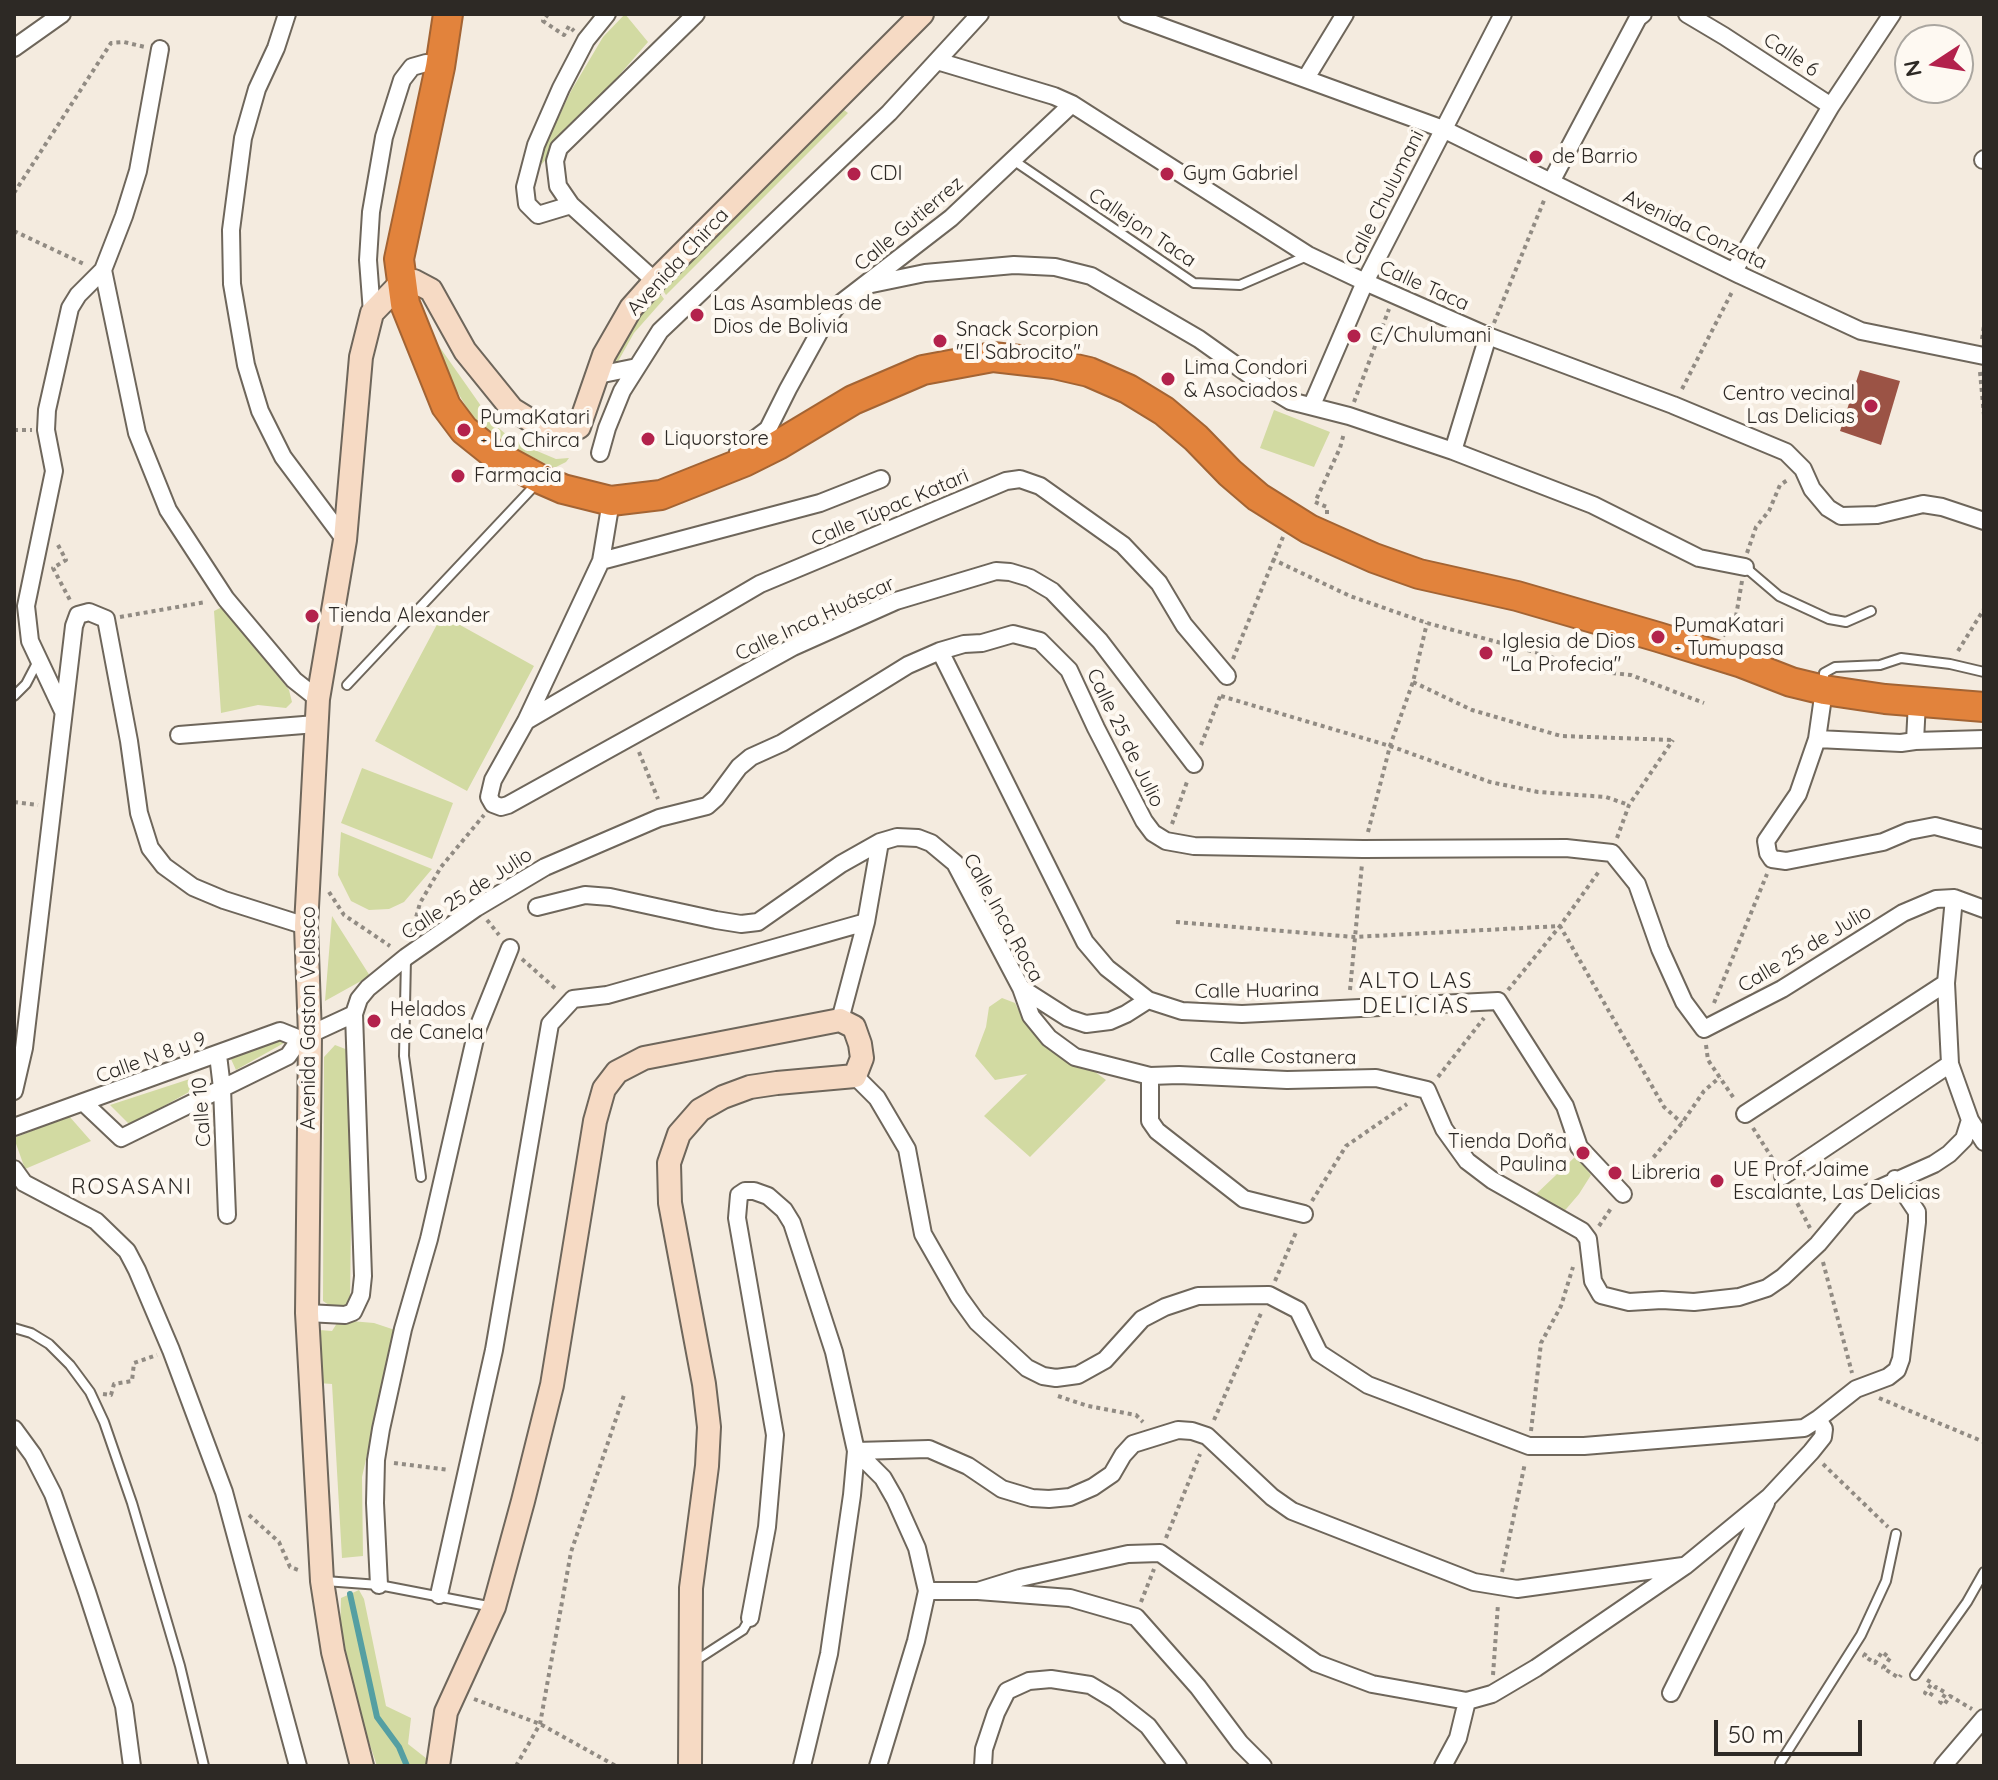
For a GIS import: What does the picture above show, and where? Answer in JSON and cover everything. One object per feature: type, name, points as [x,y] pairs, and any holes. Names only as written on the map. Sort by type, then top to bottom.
[{"type":"highway","points":[[448,14],[440,67],[399,259],[405,304],[446,406],[464,430],[494,454],[540,479],[563,489],[611,501],[661,495],[744,462],[853,400],[923,370],[993,357],[1054,364],[1089,372],[1128,389],[1164,411],[1258,497],[1309,529],[1419,574],[1517,596],[1824,690],[1984,707]]},
{"type":"street","points":[[14,48],[62,14]]},
{"type":"street","points":[[287,14],[276,48],[257,89],[243,138],[231,230],[232,284],[246,365],[260,411],[283,457],[345,540]]},
{"type":"street","points":[[571,205],[538,215],[527,204],[525,187],[536,145],[586,40],[607,14]]},
{"type":"street","points":[[655,281],[571,205],[558,186],[555,161],[559,148],[696,14]]},
{"type":"street","name":"Avenida Chirca","points":[[402,282],[414,281],[431,290],[465,351],[512,409],[554,431],[570,431],[579,427],[604,355],[631,308],[922,14]]},
{"type":"street","name":"Avenida Chirca","points":[[600,453],[622,391],[660,331],[845,157],[980,14]]},
{"type":"street","name":"Avenida Conzata","points":[[1127,14],[1443,129],[1861,331],[1982,355]]},
{"type":"street","points":[[1306,78],[1345,14]]},
{"type":"street","name":"Calle Chulumani","points":[[1312,405],[1365,282],[1503,14]]},
{"type":"street","points":[[1551,182],[1638,18],[1643,14]]},
{"type":"street","name":"Calle 6","points":[[1687,14],[1831,106]]},
{"type":"street","points":[[1737,273],[1831,106],[1892,14]]},
{"type":"street","points":[[64,713],[30,641],[26,606],[54,471],[46,430],[47,410],[70,308],[78,295],[103,270],[138,171],[160,49]]},
{"type":"street","name":"Calle Taca","points":[[937,61],[1072,104],[1308,255],[1365,282],[1488,336],[1673,405],[1786,452],[1803,469],[1812,489],[1828,508],[1841,516],[1877,515],[1923,504],[1984,521]]},
{"type":"street","points":[[372,313],[368,260],[371,212],[384,137],[402,80],[412,67],[426,63],[440,67]]},
{"type":"street","name":"Calle Gutierrez","points":[[744,462],[738,452],[768,429],[826,320],[837,306],[951,218],[1072,104]]},
{"type":"street","points":[[867,285],[925,273],[1014,265],[1055,267],[1091,276],[1199,339],[1290,401],[1349,416],[1453,451],[1593,505],[1699,558],[1745,567]]},
{"type":"street","points":[[103,270],[137,433],[168,510],[226,599],[294,680],[318,699]]},
{"type":"street","points":[[372,313],[402,282]]},
{"type":"street","name":"Avenida Gaston Velasco","points":[[362,1766],[333,1652],[322,1581],[307,1313],[305,1037],[306,926],[318,699],[345,540],[361,357],[372,313]]},
{"type":"street","points":[[1453,451],[1488,336]]},
{"type":"street","points":[[598,375],[637,367]]},
{"type":"street","points":[[601,561],[820,503],[881,479]]},
{"type":"street","name":"Calle Túpac Katari","points":[[526,721],[760,584],[1006,481],[1020,479],[1040,486],[1123,545],[1159,583],[1184,625],[1227,676]]},
{"type":"street","points":[[493,804],[489,789],[526,721],[601,561],[611,501]]},
{"type":"street","name":"Calle Inca Huáscar","points":[[493,804],[501,807],[508,805],[793,647],[896,601],[996,571],[1030,578],[1052,591],[1100,641],[1194,764]]},
{"type":"street","points":[[14,1091],[24,1048],[74,626],[78,615],[89,612],[106,619],[139,813],[150,848],[164,866],[193,887],[306,926]]},
{"type":"street","name":"Calle 25 de Julio","points":[[354,1014],[359,999],[368,988],[406,957],[476,908],[545,867],[665,817],[707,806],[751,757],[782,743],[908,665],[940,651],[1013,634],[1040,641],[1069,670],[1144,821],[1153,833],[1166,841],[1194,846],[1566,848],[1612,853]]},
{"type":"street","name":"Calle Huarina","points":[[940,651],[1085,942],[1107,968],[1148,1000],[1182,1011],[1242,1014],[1498,1001]]},
{"type":"street","points":[[1824,690],[1817,739],[1798,794],[1766,841],[1772,859],[1786,861],[1883,842],[1909,831],[1935,826],[1984,839]]},
{"type":"street","points":[[1915,741],[1917,702]]},
{"type":"street","points":[[179,735],[316,724]]},
{"type":"street","points":[[1817,739],[1901,743],[1984,739]]},
{"type":"street","name":"Calle Inca Roca","points":[[537,907],[585,895],[610,897],[741,924],[758,922],[841,864],[880,842],[897,837],[918,838],[931,843],[955,863],[1021,988],[1031,1016],[1049,1038],[1075,1057],[1150,1076]]},
{"type":"street","points":[[840,1020],[866,922],[880,842]]},
{"type":"street","points":[[1612,853],[1637,884],[1660,949],[1684,1002],[1704,1029]]},
{"type":"street","points":[[1984,909],[1954,898],[1946,983],[1950,1064],[1970,1120],[1984,1142]]},
{"type":"street","name":"Calle 25 de Julio","points":[[1704,1029],[1782,989],[1903,913],[1936,899],[1954,898]]},
{"type":"street","points":[[439,1595],[494,1350],[550,1024],[573,999],[607,995],[866,922]]},
{"type":"street","points":[[379,1585],[376,1460],[403,1329],[429,1239],[477,1030],[510,948]]},
{"type":"street","points":[[1745,1114],[1946,983]]},
{"type":"street","points":[[1021,988],[1068,1018],[1086,1024],[1110,1021],[1148,1000]]},
{"type":"street","points":[[1498,1001],[1565,1106],[1579,1147],[1623,1194]]},
{"type":"street","points":[[84,1103],[121,1138],[288,1056],[305,1037],[354,1014],[363,1276],[361,1295],[353,1312],[345,1315],[307,1313]]},
{"type":"street","points":[[438,1766],[446,1712],[494,1607],[552,1385],[595,1121],[604,1089],[617,1072],[644,1058],[840,1020],[854,1027],[860,1044],[862,1058],[855,1076]]},
{"type":"street","name":"Calle N 8 y 9","points":[[14,1127],[280,1031],[305,1037]]},
{"type":"street","name":"Calle 10","points":[[218,1055],[227,1215]]},
{"type":"street","points":[[1783,1176],[1950,1064]]},
{"type":"street","points":[[855,1076],[877,1098],[907,1149],[923,1234],[959,1297],[989,1333],[1027,1368],[1056,1378],[1078,1375],[1105,1360],[1142,1319],[1165,1307],[1198,1296],[1269,1295],[1298,1310],[1319,1353],[1368,1385],[1529,1446],[1584,1446],[1804,1428],[1856,1389],[1888,1377],[1897,1370],[1901,1359],[1917,1222],[1917,1212],[1895,1179]]},
{"type":"street","points":[[690,1766],[691,1588],[709,1427],[704,1384],[670,1203],[669,1163],[679,1134],[700,1110],[723,1097],[750,1087],[855,1076]]},
{"type":"street","points":[[1150,1076],[1150,1121],[1157,1131],[1244,1199],[1304,1214]]},
{"type":"street","name":"Calle Costanera","points":[[1150,1076],[1287,1080],[1376,1078],[1427,1090]]},
{"type":"street","points":[[1427,1090],[1444,1129],[1467,1161],[1492,1180],[1582,1231],[1588,1239],[1593,1281],[1601,1295],[1629,1302],[1694,1302],[1739,1297],[1767,1288],[1818,1244],[1849,1207],[1895,1179],[1934,1164],[1949,1154],[1964,1139],[1970,1120]]},
{"type":"street","points":[[14,1169],[24,1183],[96,1221],[114,1235],[137,1270],[171,1350],[224,1492],[298,1766]]},
{"type":"street","points":[[750,1618],[767,1527],[775,1435],[737,1218],[739,1195],[745,1191],[768,1196],[784,1210],[792,1223],[834,1352],[856,1451],[829,1654],[802,1766]]},
{"type":"street","points":[[978,1591],[1020,1578],[1128,1554],[1160,1553],[1316,1663],[1372,1684],[1467,1701],[1492,1694],[1536,1668],[1685,1566],[1769,1497],[1811,1452],[1823,1437],[1823,1423],[1818,1419]]},
{"type":"street","points":[[14,1429],[33,1455],[53,1494],[124,1706],[132,1766]]},
{"type":"street","points":[[856,1451],[929,1449],[968,1466],[1002,1489],[1032,1498],[1049,1499],[1070,1497],[1093,1487],[1112,1474],[1133,1444],[1178,1430],[1207,1436],[1272,1497],[1292,1511],[1474,1582],[1517,1589],[1685,1566]]},
{"type":"street","points":[[856,1451],[883,1478],[895,1499],[917,1548],[927,1591],[916,1641],[878,1766]]},
{"type":"street","points":[[1671,1693],[1769,1497]]},
{"type":"street","points":[[927,1591],[978,1591],[1070,1598],[1136,1617],[1198,1687],[1240,1743],[1263,1766]]},
{"type":"street","points":[[983,1766],[984,1749],[1007,1691],[1029,1681],[1051,1679],[1090,1685],[1115,1700],[1148,1726],[1178,1766]]},
{"type":"street","points":[[1443,1766],[1458,1738],[1467,1701]]},
{"type":"street","points":[[1943,1766],[1984,1718]]},
{"type":"lane","name":"Callejon Taca","points":[[1013,160],[1194,283],[1240,285],[1308,255]]},
{"type":"lane","points":[[347,685],[540,479]]},
{"type":"lane","points":[[1745,567],[1779,596],[1829,619],[1846,622],[1871,611]]},
{"type":"lane","points":[[1824,690],[1824,673],[1835,667],[1880,665],[1901,658],[1984,672]]},
{"type":"lane","points":[[14,696],[26,684],[38,661]]},
{"type":"lane","points":[[406,957],[404,1056],[421,1177]]},
{"type":"lane","points":[[14,1328],[31,1333],[49,1344],[70,1365],[90,1392],[104,1422],[132,1503],[196,1726],[204,1766]]},
{"type":"lane","points":[[1780,1763],[1861,1635],[1886,1581],[1896,1534]]},
{"type":"lane","points":[[1915,1675],[1967,1602],[1984,1572]]},
{"type":"lane","points":[[322,1581],[379,1585],[494,1607]]},
{"type":"lane","points":[[689,1665],[743,1630],[750,1618]]},
{"type":"path","points":[[548,14],[543,21],[564,35],[569,26],[586,40]]},
{"type":"path","points":[[14,193],[111,43],[124,42],[160,49]]},
{"type":"path","points":[[1488,336],[1551,182]]},
{"type":"path","points":[[14,231],[103,270]]},
{"type":"path","points":[[1673,405],[1737,273]]},
{"type":"path","points":[[1338,542],[1346,519],[1327,515],[1327,507],[1315,502],[1340,448],[1394,295]]},
{"type":"path","points":[[1982,355],[1984,415]]},
{"type":"path","points":[[1709,653],[1735,622],[1747,552],[1756,527],[1769,511],[1780,485],[1803,469]]},
{"type":"path","points":[[44,520],[66,560],[53,568],[78,615]]},
{"type":"path","points":[[1272,559],[1350,596],[1427,623],[1592,671],[1631,675],[1704,703]]},
{"type":"path","points":[[106,619],[226,599]]},
{"type":"path","points":[[1950,664],[1984,609]]},
{"type":"path","points":[[1349,1009],[1363,849],[1390,746],[1413,682],[1427,623]]},
{"type":"path","points":[[1269,1295],[1304,1214],[1346,1146],[1427,1090],[1560,926],[1612,853],[1629,805],[1673,740],[1561,736],[1472,710],[1413,682]]},
{"type":"path","points":[[1221,696],[1390,746],[1490,782],[1538,792],[1606,797],[1629,805]]},
{"type":"path","points":[[633,735],[665,817]]},
{"type":"path","points":[[310,864],[344,915],[406,957],[420,903],[441,867],[493,804]]},
{"type":"path","points":[[1772,859],[1704,1029],[1708,1060],[1783,1176],[1818,1244]]},
{"type":"path","points":[[1176,922],[1354,937],[1560,926]]},
{"type":"path","points":[[1560,926],[1664,1107],[1682,1123]]},
{"type":"path","points":[[1529,1446],[1541,1343],[1561,1306],[1572,1268],[1606,1212],[1682,1123],[1704,1091],[1720,1077]]},
{"type":"path","points":[[90,1392],[111,1395],[114,1384],[132,1381],[134,1363],[171,1350]]},
{"type":"path","points":[[1043,1376],[1049,1393],[1088,1406],[1136,1415],[1156,1435]]},
{"type":"path","points":[[516,1766],[540,1724],[571,1552],[624,1395]]},
{"type":"path","points":[[1811,1452],[1896,1534]]},
{"type":"path","points":[[376,1460],[467,1472]]},
{"type":"path","points":[[224,1492],[279,1542],[290,1567],[322,1581]]},
{"type":"path","points":[[455,1692],[540,1724],[616,1766]]},
{"type":"green space","points":[[625,14],[648,42],[541,165],[543,150],[571,91],[603,37]]},
{"type":"green space","points":[[844,110],[848,113],[666,295],[662,289]]},
{"type":"green space","points":[[658,291],[664,299],[634,333],[603,388],[596,385],[628,326]]},
{"type":"green space","points":[[427,329],[493,423],[509,437],[537,451],[556,459],[569,458],[566,462],[554,468],[494,438],[473,418]]},
{"type":"green space","points":[[1274,410],[1330,432],[1314,467],[1260,448]]},
{"type":"green space","points":[[222,607],[289,690],[292,702],[286,708],[258,705],[221,713],[214,611]]},
{"type":"green space","points":[[442,615],[534,666],[467,791],[375,741]]},
{"type":"green space","points":[[362,768],[453,803],[432,859],[341,823]]},
{"type":"green space","points":[[341,832],[432,869],[404,902],[389,909],[369,910],[351,901],[338,875]]},
{"type":"green space","points":[[332,916],[370,976],[325,1001]]},
{"type":"green space","points":[[1002,998],[1015,1003],[1025,1023],[1040,1033],[1048,1049],[1055,1042],[1106,1080],[1030,1157],[984,1116],[1027,1074],[995,1080],[975,1056],[986,1027],[989,1007]]},
{"type":"green space","points":[[284,1038],[284,1043],[236,1070],[231,1059]]},
{"type":"green space","points":[[335,1045],[348,1050],[353,1064],[350,1303],[336,1310],[323,1301],[324,1057]]},
{"type":"green space","points":[[202,1075],[198,1087],[130,1125],[110,1105]]},
{"type":"green space","points":[[69,1116],[91,1141],[25,1169],[14,1138]]},
{"type":"green space","points":[[1576,1156],[1591,1175],[1561,1215],[1533,1197]]},
{"type":"green space","points":[[339,1320],[374,1323],[395,1330],[362,1477],[363,1556],[342,1558],[332,1384],[318,1383],[319,1330],[332,1331]]},
{"type":"green space","points":[[359,1590],[364,1599],[386,1706],[411,1718],[408,1744],[436,1766],[377,1766],[357,1706],[340,1638],[341,1598]]},
{"type":"building","name":"Centro vecinal Las Delicias","points":[[1860,370],[1900,381],[1881,445],[1840,431]]},
{"type":"waterway","points":[[350,1594],[377,1717],[399,1747],[407,1766]]},
{"type":"place","name":"de Barrio","points":[[1536,157]]},
{"type":"place","name":"CDI","points":[[854,174]]},
{"type":"place","name":"Gym Gabriel","points":[[1167,174]]},
{"type":"place","name":"Las Asambleas de Dios de Bolivia","points":[[697,315]]},
{"type":"place","name":"C/Chulumani","points":[[1354,336]]},
{"type":"place","name":"Snack Scorpion \"El Sabrocito\"","points":[[940,341]]},
{"type":"place","name":"Lima Condori & Asociados","points":[[1168,379]]},
{"type":"place","name":"Centro vecinal Las Delicias","points":[[1871,406]]},
{"type":"place","name":"PumaKatari - La Chirca","points":[[464,430]]},
{"type":"place","name":"Liquorstore","points":[[648,439]]},
{"type":"place","name":"Farmacia","points":[[458,476]]},
{"type":"place","name":"Tienda Alexander","points":[[312,616]]},
{"type":"place","name":"PumaKatari - Tumupasa","points":[[1658,637]]},
{"type":"place","name":"Iglesia de Dios \"La Profecia\"","points":[[1486,653]]},
{"type":"place","name":"Helados de Canela","points":[[374,1021]]},
{"type":"place","name":"Tienda Doña Paulina","points":[[1583,1153]]},
{"type":"place","name":"Libreria","points":[[1615,1173]]},
{"type":"place","name":"UE Prof. Jaime Escalante, Las Delicias","points":[[1717,1181]]},
{"type":"district","name":"ALTO LAS DELICIAS","points":[[1416,994]]},
{"type":"district","name":"ROSASANI","points":[[132,1187]]}]
